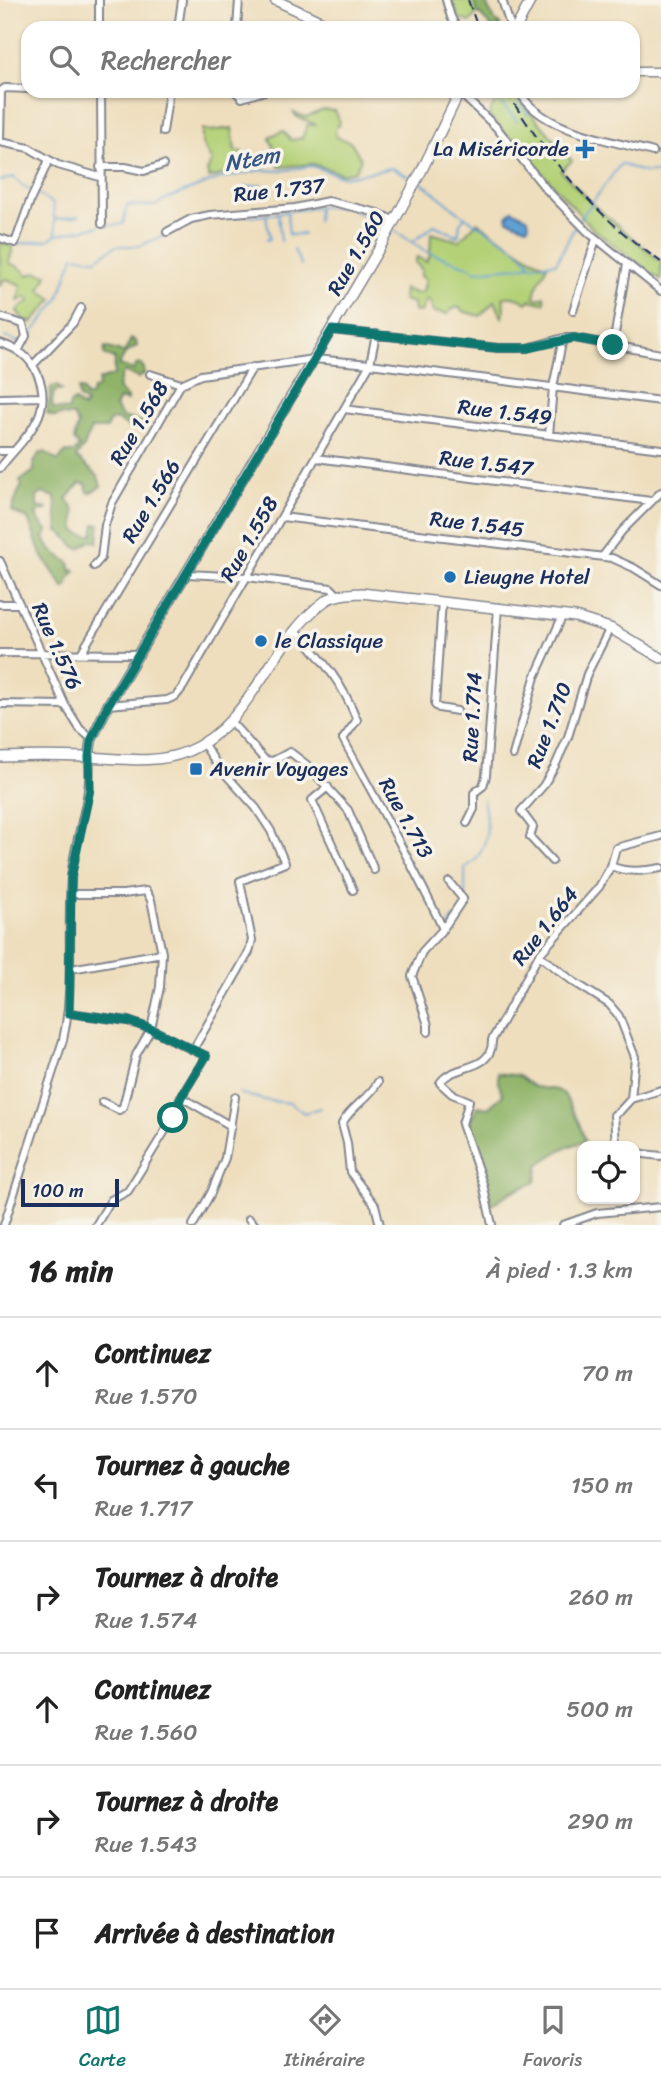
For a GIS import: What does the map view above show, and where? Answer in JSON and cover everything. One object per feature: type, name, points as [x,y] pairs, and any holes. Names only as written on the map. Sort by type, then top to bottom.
[{"type":"main road","points":[[275,0],[320,21]]},
{"type":"main road","points":[[518,21],[531,0]]},
{"type":"main road","name":"Rue 1.560","points":[[89,757],[92,738],[108,705],[395,221],[457,98]]},
{"type":"main road","points":[[0,757],[169,757],[203,743],[231,722],[297,631],[326,601],[338,595],[361,593],[563,615],[610,628],[661,658]]},
{"type":"street","points":[[99,0],[99,21]]},
{"type":"street","points":[[179,21],[182,0]]},
{"type":"street","points":[[238,21],[239,0]]},
{"type":"street","points":[[446,0],[454,21]]},
{"type":"street","points":[[502,0],[510,21]]},
{"type":"street","points":[[640,72],[661,72]]},
{"type":"street","points":[[21,89],[5,88],[1,91],[0,142],[29,148],[75,171],[100,177]]},
{"type":"street","points":[[101,98],[102,224]]},
{"type":"street","points":[[163,132],[168,98]]},
{"type":"street","points":[[466,98],[496,127],[546,189],[596,239],[661,291]]},
{"type":"street","points":[[523,98],[536,113],[553,122],[653,152]]},
{"type":"street","points":[[0,238],[15,243],[49,160]]},
{"type":"street","points":[[100,167],[125,167],[144,172],[163,165]]},
{"type":"street","name":"Rue 1.737","points":[[167,232],[191,219],[210,215],[295,208],[328,201],[378,213],[395,221]]},
{"type":"street","points":[[573,311],[596,239]]},
{"type":"street","points":[[613,345],[627,264]]},
{"type":"street","points":[[33,365],[73,323],[82,308]]},
{"type":"street","points":[[0,317],[23,324],[26,337],[18,351]]},
{"type":"street","points":[[332,330],[498,348],[528,348],[563,338],[574,338],[661,354]]},
{"type":"street","name":"Rue 1.558","points":[[108,705],[157,702],[176,696],[370,364],[376,334]]},
{"type":"street","points":[[549,435],[553,387],[563,338]]},
{"type":"street","points":[[0,343],[25,355],[33,365],[42,385],[43,397],[42,409],[33,429],[0,468]]},
{"type":"street","name":"Rue 1.568","points":[[94,566],[101,558],[104,525],[112,503],[181,384],[201,375],[314,359],[661,401]]},
{"type":"street","name":"Rue 1.566","points":[[81,653],[253,368]]},
{"type":"street","points":[[150,374],[181,384]]},
{"type":"street","points":[[0,398],[43,397]]},
{"type":"street","name":"Rue 1.549","points":[[344,409],[661,449]]},
{"type":"street","points":[[0,451],[13,451]]},
{"type":"street","name":"Rue 1.547","points":[[316,458],[651,501]]},
{"type":"street","points":[[602,557],[622,531],[661,492]]},
{"type":"street","name":"Rue 1.545","points":[[282,517],[602,557],[622,562],[661,585]]},
{"type":"street","name":"Rue 1.576","points":[[0,561],[65,705],[80,729],[92,738]]},
{"type":"street","points":[[187,574],[247,577],[331,588],[338,595]]},
{"type":"street","points":[[442,601],[435,705],[457,710]]},
{"type":"street","points":[[0,604],[19,604]]},
{"type":"street","name":"Rue 1.714","points":[[467,823],[474,809],[474,793],[483,786],[486,776],[498,607]]},
{"type":"street","points":[[513,755],[535,677],[563,615]]},
{"type":"street","name":"Rue 1.710","points":[[552,861],[530,837],[533,827],[520,811],[543,786],[555,766],[568,737],[587,674],[610,628]]},
{"type":"street","name":"Rue 1.713","points":[[297,631],[330,667],[346,692],[357,720],[343,739],[422,883],[443,929]]},
{"type":"street","points":[[0,653],[140,654]]},
{"type":"street","points":[[0,704],[65,705]]},
{"type":"street","points":[[231,722],[265,760],[273,761],[290,752],[307,765],[353,818],[373,870]]},
{"type":"street","points":[[193,1050],[252,947],[240,881],[285,863],[271,831],[256,808],[218,766],[203,743]]},
{"type":"street","points":[[4,1225],[69,1013],[71,894],[74,861],[90,789],[89,757]]},
{"type":"street","points":[[328,787],[312,800],[353,890]]},
{"type":"street","name":"Rue 1.664","points":[[492,1225],[483,1184],[462,1124],[469,1101],[452,1094],[440,1083],[450,1074],[466,1070],[484,1060],[492,1047],[492,1040],[539,955],[599,887],[611,866],[615,848],[661,836]]},
{"type":"street","points":[[611,866],[621,870],[648,871],[661,868]]},
{"type":"street","points":[[428,1032],[412,976],[422,952],[443,929],[463,899],[449,881]]},
{"type":"street","points":[[71,894],[146,891],[151,900],[162,953],[159,996],[151,1029],[136,1055],[123,1107],[119,1110],[102,1102]]},
{"type":"street","points":[[71,969],[162,953]]},
{"type":"street","points":[[539,955],[609,1004],[619,1016],[630,1038],[635,1057],[631,1099]]},
{"type":"street","points":[[69,1013],[104,1017],[151,1029],[206,1056],[181,1097],[173,1118],[128,1191],[111,1200],[96,1225]]},
{"type":"street","points":[[378,1082],[371,1095],[345,1117],[342,1124],[350,1172],[375,1205],[380,1225]]},
{"type":"street","points":[[616,1141],[614,1115],[631,1099],[661,1090]]},
{"type":"street","points":[[181,1097],[231,1126]]},
{"type":"street","points":[[193,1225],[216,1183],[225,1158],[235,1097]]},
{"type":"street","points":[[640,1154],[661,1156]]},
{"type":"street","points":[[564,1225],[597,1213],[661,1207]]},
{"type":"street","points":[[587,1217],[590,1225]]},
{"type":"street","points":[[249,1219],[255,1225]]},
{"type":"green space","points":[[451,0],[473,0],[478,13],[471,21],[460,19]]},
{"type":"green space","points":[[473,0],[490,0],[487,6],[495,21],[486,21],[478,13]]},
{"type":"green space","points":[[496,98],[520,98],[572,161],[561,171],[591,203],[661,262],[661,280],[593,229],[528,157],[519,140],[509,137],[489,116]]},
{"type":"green space","points":[[323,110],[335,111],[340,122],[335,130],[336,137],[351,142],[361,159],[355,171],[343,174],[313,164],[279,167],[279,158],[271,136],[283,131],[291,140],[302,138],[307,125],[317,125],[297,117],[294,113],[306,117]]},
{"type":"green space","points":[[232,128],[235,151],[242,152],[245,169],[209,178],[207,171],[212,161],[202,144],[202,129],[211,131]]},
{"type":"green space","points":[[477,222],[547,266],[534,297],[539,299],[544,296],[545,302],[530,300],[527,303],[515,298],[503,298],[505,309],[502,317],[495,301],[480,316],[458,307],[448,314],[433,312],[427,299],[421,312],[414,311],[413,303],[403,300],[404,289],[418,294],[423,291],[426,279],[420,276],[422,270],[415,262],[417,257],[426,262],[430,255],[431,233],[459,241]]},
{"type":"green space","points":[[0,242],[13,247],[9,263],[28,275],[37,272],[47,275],[40,290],[53,299],[32,323],[22,318],[17,311],[30,301],[26,297],[18,301],[21,285],[7,279],[3,280],[0,286]]},
{"type":"green space","points":[[131,339],[136,341],[137,346],[125,354],[119,365],[134,370],[136,365],[140,364],[144,368],[144,374],[138,378],[126,372],[122,374],[118,388],[128,401],[119,399],[115,407],[122,417],[146,425],[128,427],[116,419],[109,421],[107,429],[91,429],[84,447],[76,457],[98,476],[101,486],[90,493],[86,484],[80,483],[67,499],[75,511],[75,526],[78,532],[93,535],[95,524],[100,524],[98,542],[90,541],[80,549],[74,546],[58,531],[55,497],[42,493],[37,497],[37,507],[48,509],[36,513],[38,520],[48,531],[44,537],[48,546],[70,563],[70,571],[76,571],[64,588],[41,554],[28,519],[12,510],[22,486],[20,481],[34,471],[34,463],[39,454],[45,452],[58,461],[66,452],[74,453],[79,447],[74,440],[78,424],[73,416],[55,417],[47,414],[51,387],[57,386],[62,390],[54,392],[54,409],[69,410],[70,404],[75,401],[83,408],[86,403],[79,398],[78,389],[82,389],[86,397],[90,397],[98,387],[99,380],[114,375],[115,359],[104,355],[105,347],[124,353]]},
{"type":"green space","points":[[498,1073],[519,1076],[534,1087],[557,1090],[564,1094],[585,1141],[577,1141],[577,1144],[564,1148],[539,1164],[536,1182],[511,1192],[491,1205],[485,1174],[470,1132],[471,1118],[478,1106],[488,1108],[503,1095]]},
{"type":"water","points":[[512,210],[528,218],[527,227],[508,220],[507,216]]},
{"type":"waterway","points":[[483,98],[499,101],[517,121]]},
{"type":"waterway","points":[[517,98],[528,115]]},
{"type":"waterway","points":[[580,219],[621,164],[643,172],[661,173]]},
{"type":"waterway","name":"Ntem","points":[[105,226],[123,224],[127,205],[155,206],[166,199],[218,179],[261,170],[280,171],[312,166],[344,177],[392,168],[412,178]]},
{"type":"waterway","name":"Ntem","points":[[0,181],[14,177],[21,185],[32,190]]},
{"type":"waterway","name":"Ntem","points":[[421,182],[465,217],[512,245],[530,264]]},
{"type":"waterway","points":[[241,188],[262,185]]},
{"type":"waterway","name":"Ntem","points":[[37,193],[53,204],[56,235],[99,226]]},
{"type":"waterway","points":[[232,216],[341,207]]},
{"type":"waterway","points":[[317,221],[318,208]]},
{"type":"waterway","points":[[353,210],[386,225]]},
{"type":"waterway","points":[[287,213],[289,235],[304,234]]},
{"type":"waterway","points":[[266,215],[270,239],[266,240]]},
{"type":"waterway","points":[[278,215],[281,241]]},
{"type":"waterway","points":[[56,219],[79,216]]},
{"type":"waterway","points":[[413,242],[434,225],[458,236],[460,223],[464,218]]},
{"type":"waterway","points":[[394,230],[427,252],[475,271],[556,263],[577,223]]},
{"type":"waterway","points":[[18,244],[48,240],[56,235]]},
{"type":"waterway","points":[[28,339],[58,300],[74,256],[96,259],[116,246],[140,246],[165,235]]},
{"type":"waterway","points":[[294,250],[301,265]]},
{"type":"waterway","points":[[5,337],[21,343]]},
{"type":"waterway","points":[[465,899],[465,868],[476,859],[486,836],[487,822],[483,799]]},
{"type":"waterway","points":[[444,932],[455,917]]},
{"type":"waterway","points":[[239,1093],[290,1103],[304,1113],[320,1108]]},
{"type":"railway","points":[[468,0],[476,21]]},
{"type":"railway","points":[[511,98],[574,185],[615,225],[661,262]]},
{"type":"place","name":"La Miséricorde","points":[[585,149]]},
{"type":"place","name":"Lieugne Hotel","points":[[450,577]]},
{"type":"place","name":"le Classique","points":[[261,641]]},
{"type":"place","name":"Avenir Voyages","points":[[196,769]]},
{"type":"route","points":[[173,1118],[181,1097],[206,1056],[151,1029],[128,1021],[69,1013],[71,877],[90,789],[91,741],[108,705],[332,330],[498,348],[528,348],[563,338],[613,345]]}]
